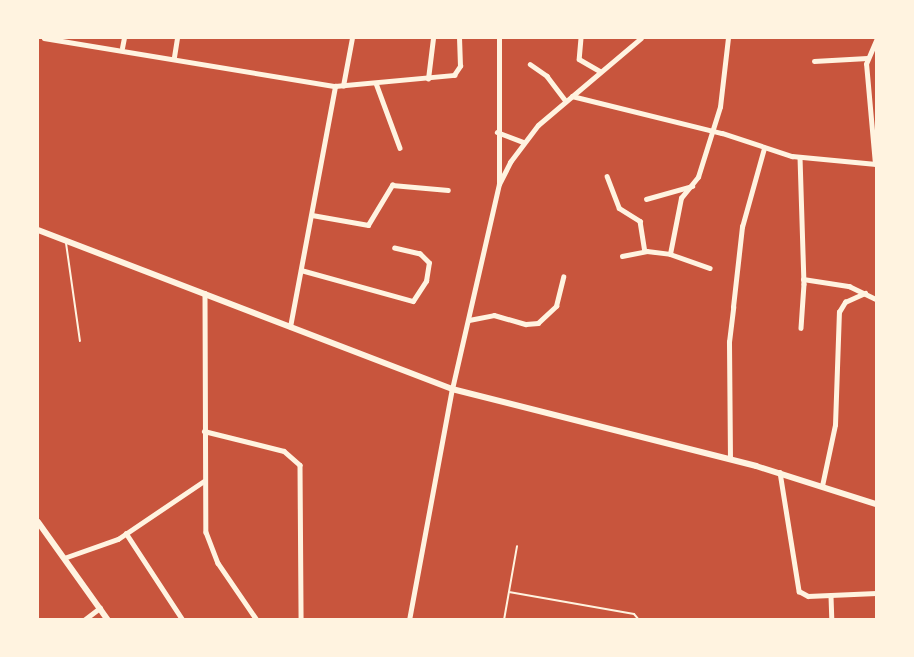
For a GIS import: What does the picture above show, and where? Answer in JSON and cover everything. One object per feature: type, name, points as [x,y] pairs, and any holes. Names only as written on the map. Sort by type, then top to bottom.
[{"type":"main road","points":[[38,230],[452,389],[780,472],[876,505]]},
{"type":"main road","points":[[38,522],[108,620]]},
{"type":"street","points":[[44,38],[122,48],[335,87],[428,79],[457,72],[459,38]]},
{"type":"street","points":[[122,48],[124,38]]},
{"type":"street","points":[[174,57],[177,38]]},
{"type":"street","points":[[343,86],[352,38]]},
{"type":"street","points":[[428,79],[433,38]]},
{"type":"street","points":[[409,620],[452,389],[499,184],[497,132],[499,38]]},
{"type":"street","points":[[581,38],[579,59],[600,71]]},
{"type":"street","points":[[499,184],[523,142],[600,71],[641,38]]},
{"type":"street","points":[[670,254],[681,198],[692,186],[723,92],[728,38]]},
{"type":"street","points":[[572,96],[711,130],[764,148],[800,157],[876,164],[867,58],[876,40]]},
{"type":"street","points":[[814,61],[867,58]]},
{"type":"street","points":[[530,64],[547,76],[566,101]]},
{"type":"street","points":[[376,83],[400,148]]},
{"type":"street","points":[[290,327],[335,87]]},
{"type":"street","points":[[497,132],[523,142]]},
{"type":"street","points":[[730,459],[729,360],[733,307],[742,227],[764,148]]},
{"type":"street","points":[[800,157],[803,279],[801,328]]},
{"type":"street","points":[[608,176],[619,208],[640,221],[645,251]]},
{"type":"street","points":[[312,215],[368,225],[392,185],[448,190]]},
{"type":"street","points":[[646,199],[692,186]]},
{"type":"street","points":[[301,270],[413,301],[426,281],[429,263],[420,254],[395,248]]},
{"type":"street","points":[[622,256],[645,251],[670,254],[710,268]]},
{"type":"street","points":[[469,320],[494,315],[526,324],[538,323],[556,306],[563,277]]},
{"type":"street","points":[[803,279],[823,279],[876,299]]},
{"type":"street","points":[[205,293],[204,481],[210,549],[257,620]]},
{"type":"street","points":[[822,486],[835,425],[839,312],[845,302],[865,293]]},
{"type":"street","points":[[204,431],[284,452],[300,465],[301,620]]},
{"type":"street","points":[[780,472],[799,591],[808,596],[876,593]]},
{"type":"street","points":[[63,558],[106,545],[204,481]]},
{"type":"street","points":[[126,533],[183,620]]},
{"type":"street","points":[[831,596],[832,620]]},
{"type":"street","points":[[84,620],[100,608]]},
{"type":"lane","points":[[65,240],[80,340]]},
{"type":"lane","points":[[504,620],[517,546]]},
{"type":"lane","points":[[509,592],[634,614],[639,620]]}]
